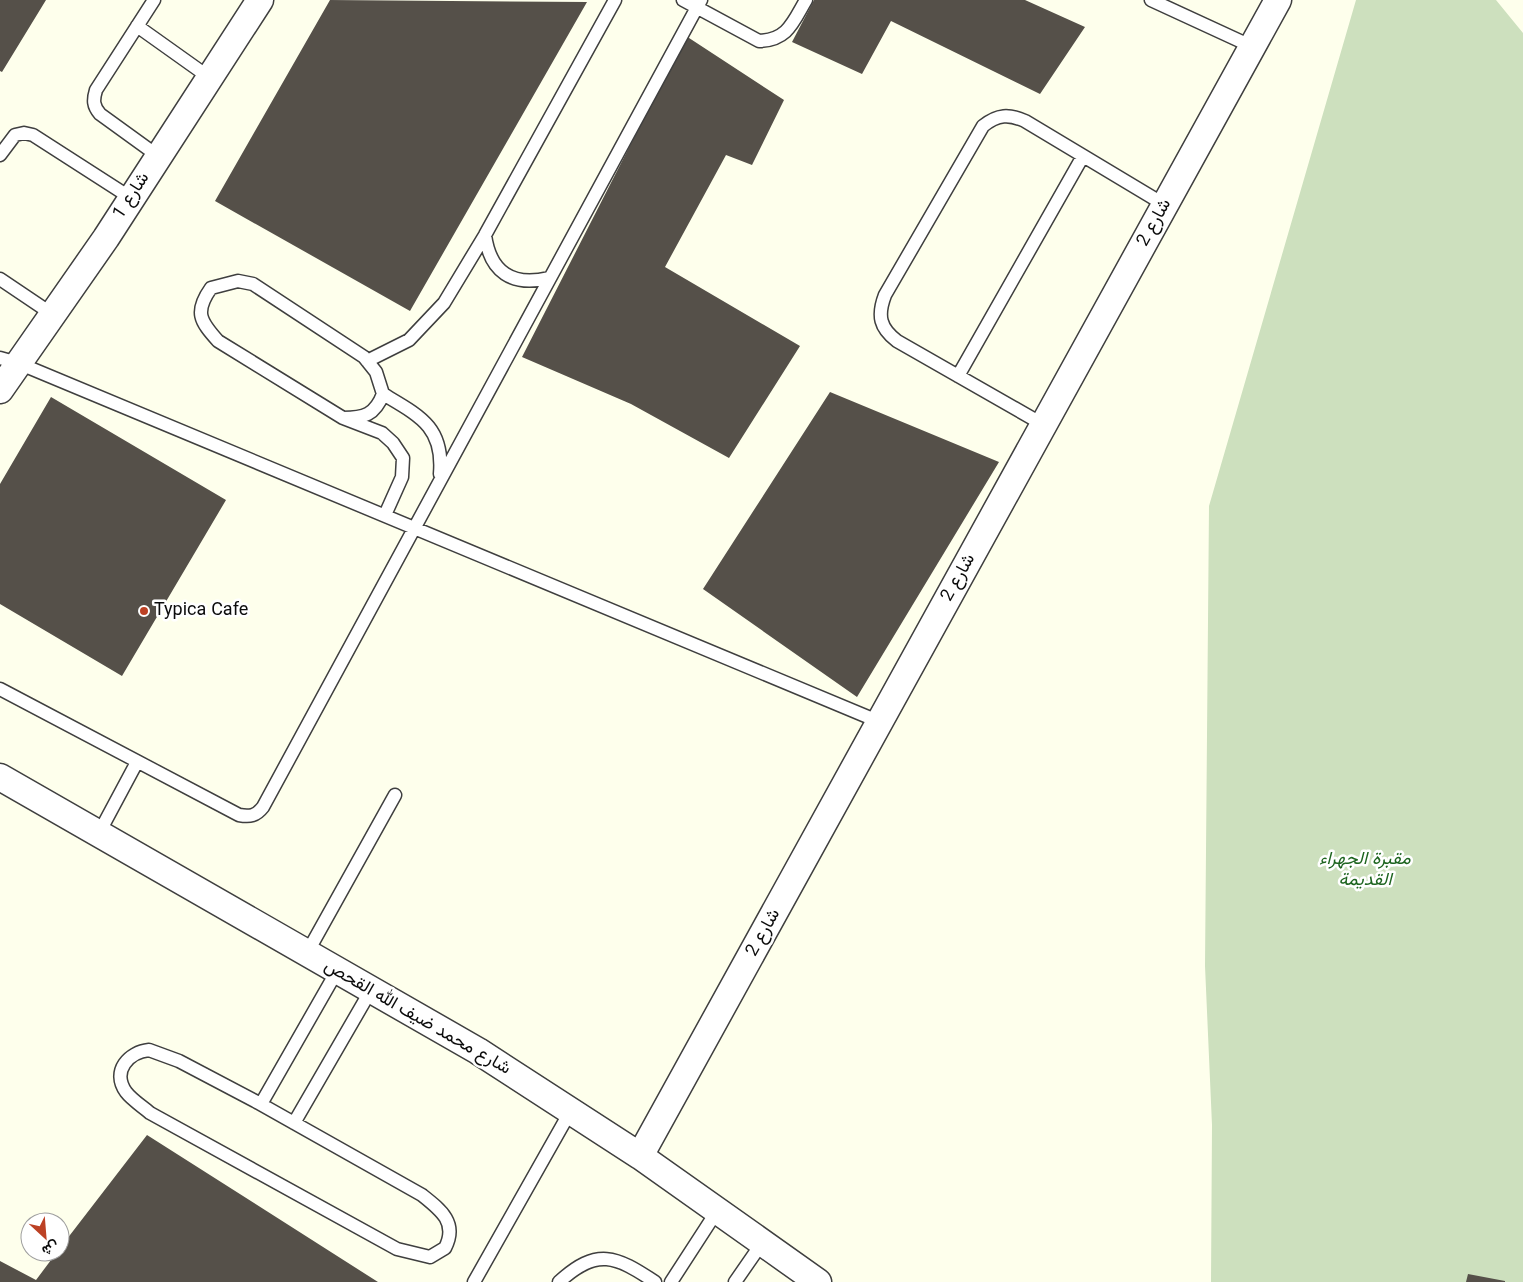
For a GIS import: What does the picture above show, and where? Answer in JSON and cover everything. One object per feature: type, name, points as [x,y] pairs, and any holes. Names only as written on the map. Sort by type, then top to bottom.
[{"type":"street","name":"شارع 1","points":[[0,390],[9,360],[52,314],[131,198],[260,0]]},
{"type":"street","name":"شارع 2","points":[[640,1156],[1278,0]]},
{"type":"street","name":"شارع محمد ضيف الله القحص","points":[[0,777],[478,1051],[640,1156],[818,1282]]},
{"type":"lane","points":[[154,0],[96,90],[93,99],[95,107],[100,114],[158,156]]},
{"type":"lane","points":[[367,361],[409,340],[444,303],[485,235],[615,0]]},
{"type":"lane","points":[[684,0],[699,4],[747,36],[759,41],[769,41],[787,32],[806,0]]},
{"type":"lane","points":[[1151,0],[1253,47]]},
{"type":"lane","points":[[0,689],[239,815],[248,817],[257,814],[263,807],[699,4]]},
{"type":"lane","points":[[137,26],[210,78]]},
{"type":"lane","points":[[1044,425],[886,333],[881,324],[880,309],[885,295],[984,126],[993,118],[1011,115],[1025,121],[1165,205]]},
{"type":"lane","points":[[0,154],[15,134],[24,133],[34,136],[131,198]]},
{"type":"lane","points":[[958,376],[1083,156]]},
{"type":"lane","points":[[485,235],[487,250],[494,264],[504,274],[526,281],[549,278]]},
{"type":"lane","points":[[0,279],[52,314]]},
{"type":"lane","points":[[385,515],[402,477],[403,458],[382,432],[344,418],[218,342],[203,324],[200,310],[201,301],[211,288],[226,282],[238,281],[253,284],[367,361],[376,372],[383,394],[420,416],[433,432],[442,455],[440,480]]},
{"type":"lane","points":[[9,360],[880,722]]},
{"type":"lane","points":[[344,418],[361,418],[374,410],[383,394]]},
{"type":"lane","points":[[99,834],[137,762]]},
{"type":"lane","points":[[307,953],[395,795]]},
{"type":"lane","points":[[261,1104],[337,971]]},
{"type":"lane","points":[[294,1123],[371,990]]},
{"type":"lane","points":[[150,1050],[179,1061],[294,1123],[422,1195],[435,1205],[449,1222],[451,1231],[445,1248],[430,1257],[397,1249],[150,1113],[126,1092],[121,1082],[121,1072],[130,1056],[139,1051],[150,1050]]},
{"type":"lane","points":[[474,1282],[570,1112]]},
{"type":"lane","points":[[671,1282],[717,1212]]},
{"type":"lane","points":[[735,1282],[762,1243]]},
{"type":"lane","points":[[559,1282],[580,1265],[614,1259],[628,1263],[655,1282]]},
{"type":"green space","name":"مقبرة الجهراء القديمة","points":[[1356,0],[1496,0],[1523,33],[1523,1282],[1211,1282],[1212,1125],[1205,966],[1209,506]]},
{"type":"building","points":[[0,0],[46,0],[2,72],[0,71]]},
{"type":"building","points":[[330,0],[587,2],[410,311],[215,201]]},
{"type":"building","points":[[814,0],[1025,0],[1085,27],[1040,94],[891,21],[862,74],[792,42]]},
{"type":"building","points":[[686,36],[784,100],[752,165],[726,155],[665,267],[800,346],[729,458],[631,404],[522,357]]},
{"type":"building","points":[[830,392],[999,462],[857,697],[703,589]]},
{"type":"building","points":[[51,397],[226,500],[122,676],[0,604],[0,484]]},
{"type":"building","points":[[147,1135],[378,1282],[0,1282],[0,1261],[36,1280],[50,1262],[70,1262],[70,1235]]},
{"type":"building","points":[[1468,1274],[1505,1281],[1505,1282],[1466,1282]]},
{"type":"place","name":"Typica Cafe","points":[[144,611]]}]
